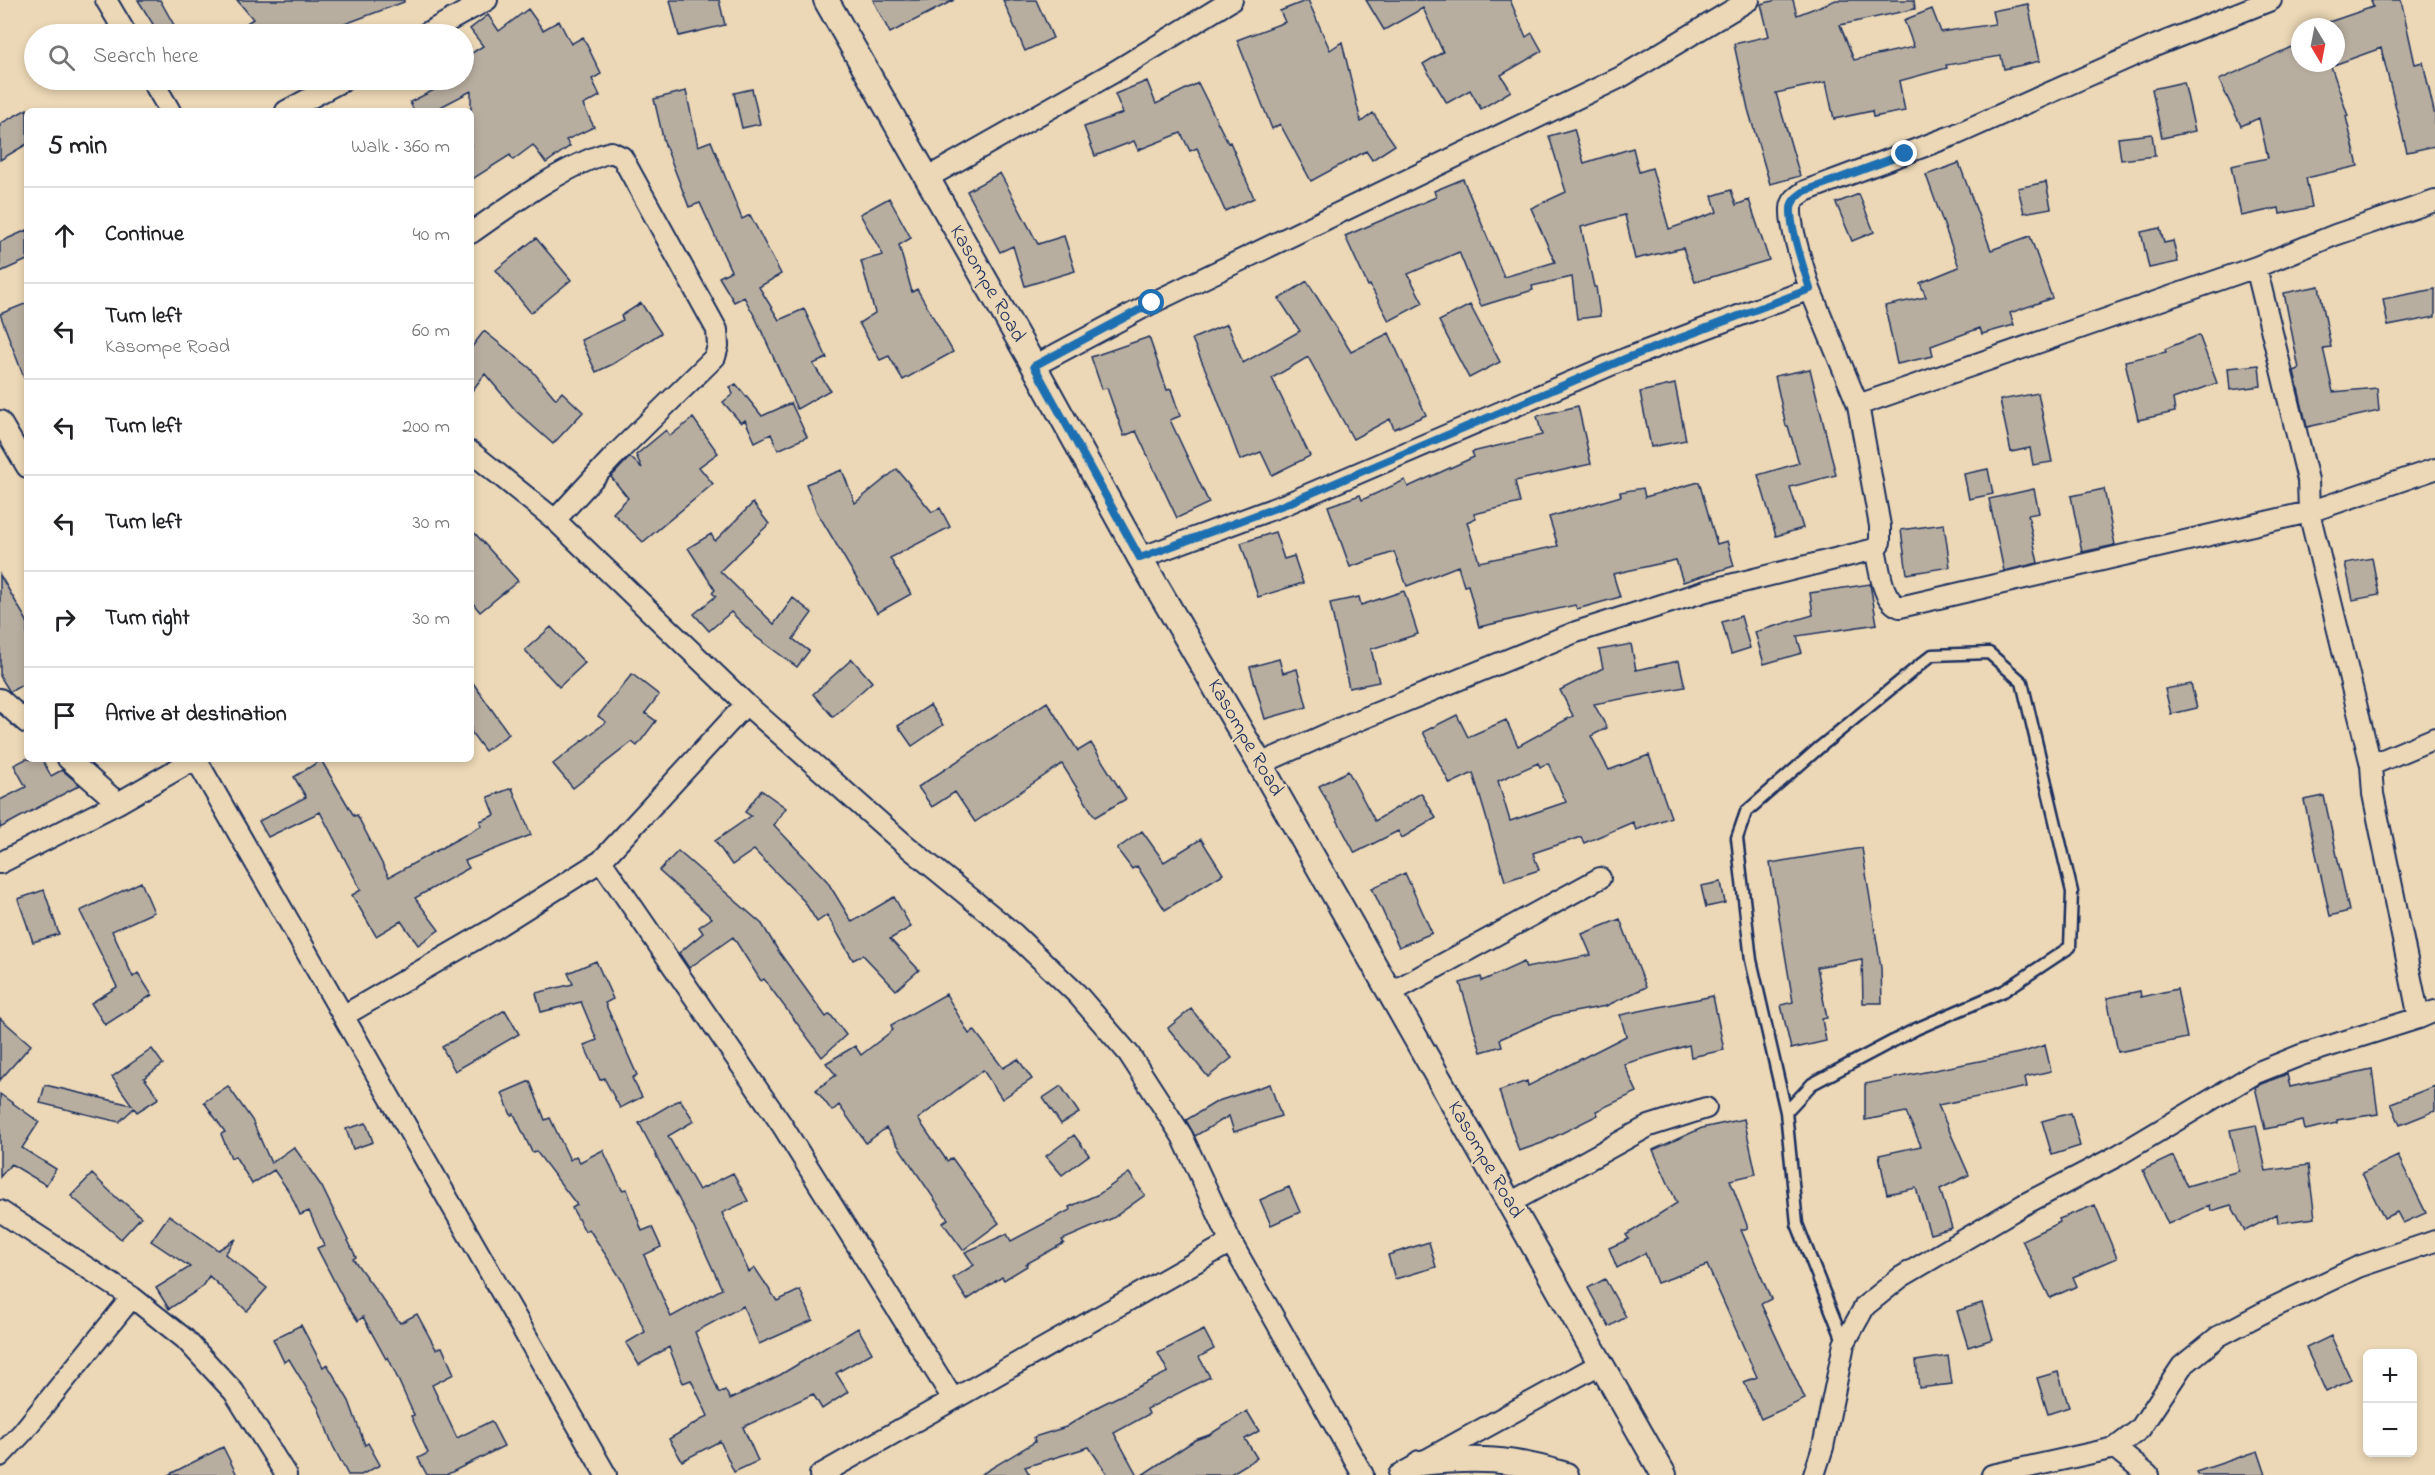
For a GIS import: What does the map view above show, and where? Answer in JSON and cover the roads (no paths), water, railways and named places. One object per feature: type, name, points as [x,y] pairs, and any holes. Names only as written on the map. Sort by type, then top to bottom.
[{"type":"street","points":[[106,0],[120,24]]},
{"type":"street","points":[[443,24],[487,0]]},
{"type":"street","name":"Kasompe Road","points":[[826,0],[1140,558],[1260,764],[1664,1475]]},
{"type":"street","points":[[927,178],[1114,72],[1232,0]]},
{"type":"street","points":[[1034,366],[1182,288],[1622,77],[1749,0]]},
{"type":"street","points":[[1260,764],[1343,727],[1576,632],[1706,591],[1875,549],[1880,542],[1880,526],[1858,405],[1810,289],[1798,247],[1791,208],[1795,198],[1805,191],[1957,134],[2148,49],[2271,0]]},
{"type":"street","points":[[158,90],[168,108]]},
{"type":"street","points":[[292,108],[325,90]]},
{"type":"street","points":[[474,231],[519,200],[591,157],[611,152],[622,157],[717,330],[718,346],[715,357],[613,457],[555,520]]},
{"type":"street","points":[[1858,405],[2256,267],[2335,235],[2435,201]]},
{"type":"street","points":[[1814,1475],[1823,1447],[1844,1344],[1865,1306],[1901,1277],[2024,1204],[2117,1156],[2256,1073],[2301,1055],[2427,1014],[2373,794],[2371,765],[2309,512],[2308,480],[2256,267]]},
{"type":"street","points":[[1140,558],[1297,500],[1627,358],[1810,289]]},
{"type":"street","points":[[0,421],[24,462]]},
{"type":"street","points":[[474,454],[555,520],[746,704],[902,842],[1013,933],[1077,994],[1129,1054],[1182,1136],[1231,1242],[1364,1475]]},
{"type":"street","points":[[1875,549],[1887,598],[1900,607],[2309,512],[2435,469]]},
{"type":"street","points":[[0,699],[24,720]]},
{"type":"street","points":[[343,1016],[493,929],[601,861],[746,704]]},
{"type":"street","points":[[2371,765],[2435,738]]},
{"type":"street","points":[[71,762],[118,803]]},
{"type":"street","points":[[0,863],[118,803],[190,762]]},
{"type":"street","points":[[197,762],[606,1475]]},
{"type":"street","points":[[601,861],[782,1125],[954,1399]]},
{"type":"street","points":[[1390,993],[1600,878]]},
{"type":"street","points":[[1510,1203],[1649,1126],[1706,1108]]},
{"type":"street","points":[[0,1211],[132,1297],[185,1339],[234,1392],[286,1475]]},
{"type":"street","points":[[1992,1475],[2115,1448],[2140,1429],[2182,1366],[2219,1336],[2358,1267],[2435,1241]]},
{"type":"street","points":[[820,1475],[1231,1242]]},
{"type":"street","points":[[0,1456],[22,1433],[132,1297]]},
{"type":"street","points":[[1410,1469],[1600,1364]]},
{"type":"street","points":[[2115,1448],[2148,1475]]},
{"type":"street","points":[[1410,1469],[1462,1459],[1503,1460],[1566,1475]]},
{"type":"lane","points":[[1786,1112],[1812,1084],[1916,1029],[2004,991],[2070,947],[2072,892],[2022,682],[1989,653],[1932,655],[1820,747],[1746,812],[1737,838],[1751,960],[1786,1112],[1797,1224],[1844,1344]]}]
